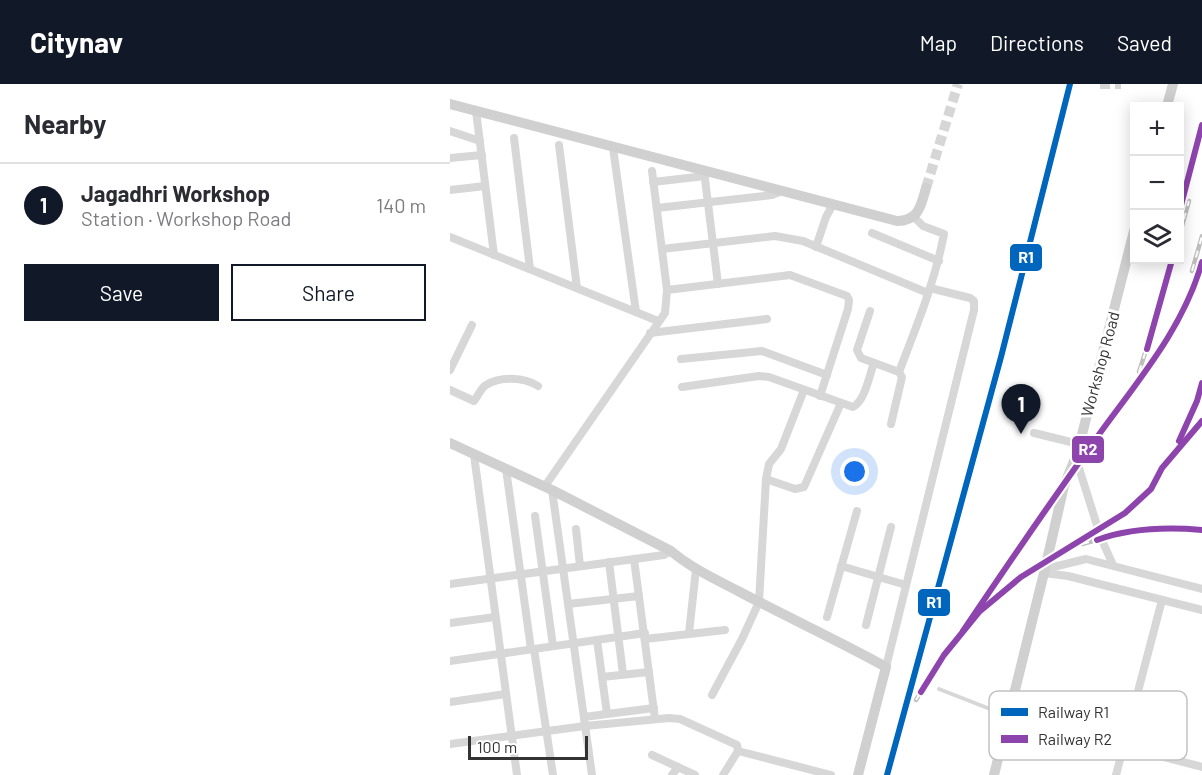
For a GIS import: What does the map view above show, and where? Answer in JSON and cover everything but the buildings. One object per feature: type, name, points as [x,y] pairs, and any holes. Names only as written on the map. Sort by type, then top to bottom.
[{"type":"street","points":[[1168,102],[1173,84]]},
{"type":"street","points":[[450,104],[705,174],[897,221],[914,217],[920,210],[926,188]]},
{"type":"street","points":[[476,111],[494,255]]},
{"type":"street","points":[[450,131],[480,141]]},
{"type":"street","points":[[514,138],[530,269]]},
{"type":"street","points":[[559,145],[577,288]]},
{"type":"street","points":[[613,148],[636,312]]},
{"type":"street","points":[[450,159],[482,155]]},
{"type":"street","points":[[592,775],[563,568],[548,488],[658,321],[666,313],[667,290],[652,171]]},
{"type":"street","points":[[653,182],[705,174]]},
{"type":"street","points":[[705,174],[718,284]]},
{"type":"street","points":[[450,190],[485,186]]},
{"type":"street","points":[[657,208],[708,204],[772,195],[782,191]]},
{"type":"street","points":[[816,247],[833,204]]},
{"type":"street","points":[[899,372],[939,261],[944,234],[923,226],[914,217]]},
{"type":"street","points":[[872,233],[939,261]]},
{"type":"street","points":[[662,249],[775,236],[803,241],[929,291],[974,300],[974,310],[858,775]]},
{"type":"street","points":[[450,237],[658,321]]},
{"type":"street","name":"Workshop Road","points":[[1016,691],[1064,486],[1078,449],[1130,247]]},
{"type":"street","points":[[667,290],[790,275],[847,296],[848,309],[820,396]]},
{"type":"street","points":[[870,311],[857,350],[861,358],[899,372],[902,377],[891,423]]},
{"type":"street","points":[[650,333],[767,319]]},
{"type":"street","points":[[450,370],[472,326]]},
{"type":"street","points":[[681,359],[762,351],[827,375]]},
{"type":"street","points":[[682,387],[759,376],[778,379],[853,407],[858,405],[874,363]]},
{"type":"street","points":[[450,390],[474,401],[486,385],[504,380],[529,380],[538,386]]},
{"type":"street","points":[[712,695],[759,602],[766,479],[769,464],[781,448],[804,390]]},
{"type":"street","points":[[766,479],[795,489],[804,487],[841,403]]},
{"type":"street","points":[[1034,433],[1078,449],[1078,465],[1101,538],[1113,565]]},
{"type":"street","points":[[450,443],[548,488],[671,551],[696,569],[832,637],[886,667]]},
{"type":"street","points":[[474,455],[517,775]]},
{"type":"street","points":[[506,469],[553,775]]},
{"type":"street","points":[[826,617],[857,511]]},
{"type":"street","points":[[535,516],[553,646]]},
{"type":"street","points":[[866,625],[891,526]]},
{"type":"street","points":[[576,529],[580,566]]},
{"type":"street","points":[[450,584],[664,555],[671,551]]},
{"type":"street","points":[[634,558],[655,719]]},
{"type":"street","points":[[1045,571],[1086,559],[1202,590]]},
{"type":"street","points":[[609,562],[624,674]]},
{"type":"street","points":[[841,566],[906,585]]},
{"type":"street","points":[[689,633],[696,569]]},
{"type":"street","points":[[1045,571],[1202,610]]},
{"type":"street","points":[[568,604],[639,596]]},
{"type":"street","points":[[1138,691],[1162,600]]},
{"type":"street","points":[[450,623],[495,617]]},
{"type":"street","points":[[450,661],[619,637],[725,630]]},
{"type":"street","points":[[597,640],[608,714]]},
{"type":"street","points":[[602,677],[649,672]]},
{"type":"street","points":[[450,702],[506,694]]},
{"type":"street","points":[[584,717],[654,708]]},
{"type":"street","points":[[450,744],[585,726],[655,719],[680,719],[735,742],[738,751]]},
{"type":"street","points":[[723,775],[738,751]]},
{"type":"street","points":[[738,751],[831,775]]},
{"type":"street","points":[[652,755],[695,775]]},
{"type":"street","name":"Workshop Road","points":[[994,775],[998,760]]},
{"type":"street","points":[[1116,775],[1120,760]]},
{"type":"street","points":[[1174,760],[1202,767]]},
{"type":"street","points":[[672,775],[678,767]]},
{"type":"lane","points":[[939,689],[989,709]]},
{"type":"tunnel","points":[[926,188],[958,84]]},
{"type":"tunnel","points":[[1100,84],[1121,84]]},
{"type":"railway","points":[[1184,194],[1202,125]]},
{"type":"railway","points":[[1184,219],[1189,201]]},
{"type":"railway","points":[[1192,271],[1202,236]]},
{"type":"railway","points":[[963,631],[1061,487],[1156,356],[1183,311],[1202,262]]},
{"type":"railway","points":[[1139,372],[1171,264]]},
{"type":"railway","points":[[1180,438],[1197,401],[1202,383]]},
{"type":"railway","points":[[985,607],[1021,577],[1125,513],[1151,489],[1162,468],[1202,421]]},
{"type":"railway","points":[[1082,544],[1142,531],[1202,530]]},
{"type":"railway","points":[[916,700],[944,655],[967,627]]},
{"type":"rail line","name":"R1","points":[[887,775],[1001,357],[1070,84]]},
{"type":"rail line","name":"R2","points":[[1184,194],[1202,125]]},
{"type":"rail line","name":"R2","points":[[963,631],[1061,487],[1156,356],[1183,311],[1202,262]]},
{"type":"rail line","name":"R2","points":[[1147,349],[1171,264]]},
{"type":"rail line","name":"R2","points":[[1179,441],[1197,401],[1202,383]]},
{"type":"rail line","name":"R2","points":[[921,692],[944,655],[979,612],[1021,577],[1125,513],[1151,489],[1162,468],[1202,421]]},
{"type":"rail line","name":"R2","points":[[1097,540],[1149,529],[1202,530]]},
{"type":"place","name":"Jagadhri Workshop","points":[[1021,434]]}]
